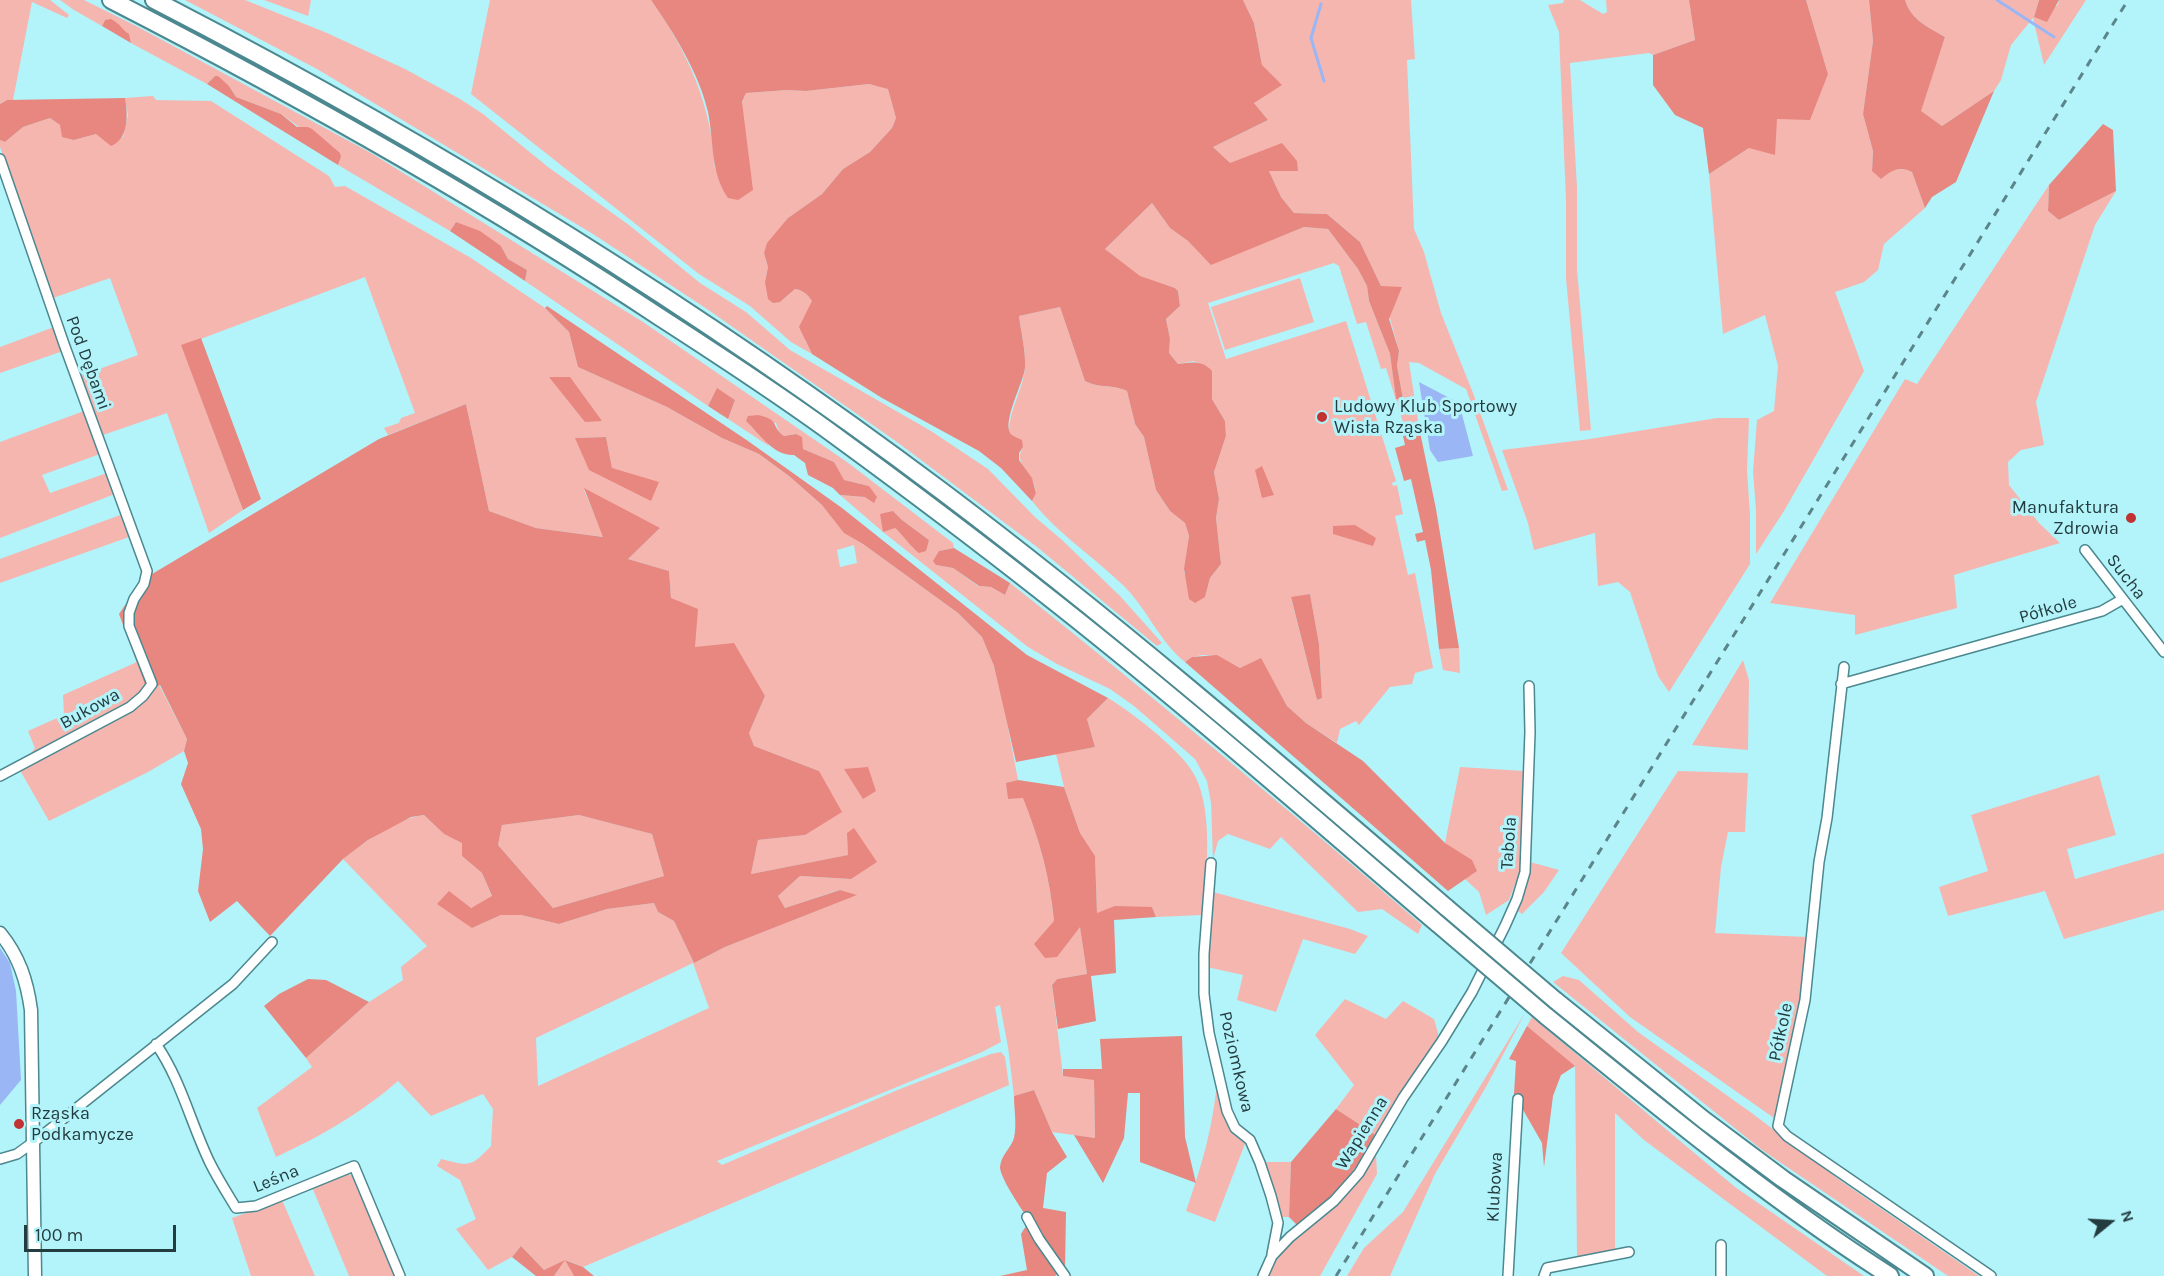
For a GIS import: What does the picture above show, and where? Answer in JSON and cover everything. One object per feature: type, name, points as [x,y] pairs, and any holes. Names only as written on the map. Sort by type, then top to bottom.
[{"type":"highway","points":[[111,0],[401,156],[492,210],[678,328],[834,435],[1040,591],[1184,709],[1546,1016],[1697,1137],[1781,1200],[1890,1276]]},
{"type":"highway","points":[[154,0],[333,95],[520,205],[656,291],[836,413],[1058,581],[1191,689],[1555,1000],[1704,1120],[1774,1172],[1925,1276]]},
{"type":"street","name":"Pod Dębami","points":[[0,159],[64,344],[147,571],[146,577]]},
{"type":"street","name":"Sucha","points":[[2085,550],[2164,652]]},
{"type":"street","name":"Bukowa","points":[[0,776],[130,707],[144,696],[152,684],[129,626],[129,613],[146,577]]},
{"type":"street","name":"Półkole","points":[[1841,684],[2102,612],[2122,599]]},
{"type":"street","name":"Półkole","points":[[1844,667],[1827,818],[1819,862],[1806,997],[1778,1126],[1787,1136],[1991,1276]]},
{"type":"street","name":"Tabola","points":[[1472,992],[1517,899],[1525,872],[1530,732],[1529,686]]},
{"type":"street","name":"Poziomkowa","points":[[1212,863],[1204,954],[1204,994],[1209,1033],[1227,1111],[1235,1128],[1250,1140],[1260,1162],[1278,1223],[1272,1256]]},
{"type":"street","points":[[0,933],[19,963],[29,996],[35,1276]]},
{"type":"street","points":[[0,1159],[17,1154],[32,1143],[233,984],[273,942]]},
{"type":"street","name":"Wapienna","points":[[1263,1276],[1272,1256],[1296,1232],[1334,1201],[1359,1173],[1403,1098],[1472,992]]},
{"type":"street","name":"Leśna","points":[[156,1044],[174,1072],[178,1089],[210,1163],[236,1208],[256,1206],[354,1166],[400,1276]]},
{"type":"street","name":"Klubowa","points":[[1508,1276],[1518,1099]]},
{"type":"street","points":[[1027,1217],[1039,1239],[1065,1276]]},
{"type":"street","points":[[1278,1223],[1296,1232]]},
{"type":"street","points":[[1721,1245],[1721,1276]]},
{"type":"street","points":[[1544,1276],[1547,1268],[1629,1252]]},
{"type":"shaded area","points":[[0,0],[50,0],[69,15],[67,18],[32,2],[13,100],[0,104]]},
{"type":"shaded area","points":[[60,0],[84,0],[371,153],[643,322],[847,462],[953,543],[954,548],[939,551],[936,565],[953,568],[978,586],[991,587],[1005,595],[1010,583],[1166,709],[1371,881],[1422,925],[1418,934],[1382,909],[1358,912],[1281,837],[1270,849],[1228,834],[1218,841],[1213,859],[1211,803],[1207,781],[1195,759],[1134,706],[1110,689],[1057,664],[1028,647],[883,532],[840,495],[865,497],[869,486],[843,480],[834,462],[803,449],[795,434],[784,436],[779,432],[776,423],[747,421],[769,446],[728,419],[735,400],[717,389],[708,406],[525,281],[527,270],[508,259],[501,246],[456,222],[450,231],[338,165],[341,157],[281,114],[236,97],[229,86],[215,76],[207,84],[131,43],[129,35],[105,20],[102,26]],"holes":[[[893,511],[929,540],[905,537],[895,528]]]},
{"type":"shaded area","points":[[185,0],[245,0],[327,33],[405,69],[483,114],[548,167],[629,225],[700,283],[746,312],[790,350],[931,431],[988,469],[1035,517],[1120,596],[1162,643],[1157,646],[1037,547],[897,442],[707,309],[593,234],[317,69]]},
{"type":"shaded area","points":[[264,0],[311,0],[308,17],[308,16]]},
{"type":"shaded area","points":[[490,0],[651,0],[676,40],[696,80],[709,124],[715,170],[746,93],[806,91],[869,84],[888,88],[896,118],[892,128],[870,152],[843,169],[822,194],[788,218],[764,253],[768,267],[765,282],[780,302],[795,289],[802,290],[812,300],[805,340],[812,354],[791,342],[750,306],[699,274],[471,94]]},
{"type":"shaded area","points":[[651,0],[1243,0],[1254,23],[1262,65],[1282,85],[1254,103],[1268,120],[1213,147],[1230,163],[1282,143],[1297,161],[1298,171],[1269,171],[1281,197],[1294,213],[1327,214],[1360,242],[1381,286],[1402,287],[1389,319],[1399,351],[1397,366],[1403,399],[1396,399],[1390,354],[1369,301],[1367,286],[1358,269],[1328,229],[1304,227],[1211,265],[1188,241],[1170,228],[1152,203],[1105,249],[1140,276],[1178,291],[1180,306],[1166,319],[1170,339],[1169,353],[1178,364],[1201,363],[1212,371],[1212,399],[1225,421],[1226,436],[1214,472],[1219,499],[1216,518],[1221,564],[1210,578],[1205,597],[1195,603],[1189,599],[1184,569],[1189,536],[1185,523],[1170,511],[1156,490],[1144,437],[1135,424],[1127,391],[1085,381],[1060,307],[1019,316],[1025,368],[1011,410],[1009,427],[1011,434],[1022,440],[1023,447],[1019,453],[1019,460],[1032,478],[1036,493],[1032,501],[1001,468],[979,451],[882,398],[812,354],[799,327],[812,301],[805,293],[795,289],[780,302],[773,303],[768,299],[765,282],[768,267],[764,253],[767,243],[788,218],[822,194],[843,169],[870,152],[892,128],[896,118],[888,89],[869,84],[806,91],[746,93],[742,102],[753,190],[738,200],[728,198],[715,167],[708,112],[699,83],[677,40]]},
{"type":"shaded area","points":[[1243,0],[1411,0],[1415,59],[1407,60],[1414,229],[1424,252],[1441,313],[1508,490],[1502,491],[1466,389],[1419,363],[1409,362],[1419,427],[1407,435],[1386,368],[1381,369],[1366,322],[1357,324],[1339,266],[1334,263],[1208,303],[1226,359],[1346,321],[1396,481],[1392,483],[1393,486],[1397,485],[1403,514],[1395,516],[1408,575],[1415,573],[1433,668],[1415,673],[1412,684],[1390,687],[1359,725],[1356,721],[1340,729],[1337,743],[1306,723],[1287,706],[1261,659],[1240,668],[1213,656],[1199,656],[1185,662],[1176,654],[1124,586],[1053,524],[1032,501],[1036,492],[1033,481],[1020,460],[1023,447],[1009,432],[1025,368],[1019,316],[1060,307],[1085,381],[1127,391],[1135,424],[1144,437],[1156,490],[1170,511],[1185,523],[1189,536],[1184,573],[1205,597],[1210,578],[1221,564],[1216,518],[1219,499],[1214,472],[1226,436],[1225,421],[1212,399],[1212,371],[1194,361],[1178,364],[1169,353],[1170,339],[1166,319],[1180,306],[1178,291],[1140,277],[1105,249],[1152,203],[1170,228],[1188,241],[1211,264],[1304,227],[1328,229],[1358,269],[1367,286],[1369,301],[1390,354],[1396,398],[1403,399],[1397,366],[1399,351],[1381,286],[1360,242],[1327,214],[1294,213],[1281,197],[1269,171],[1298,171],[1230,164],[1213,147],[1268,120],[1254,103],[1262,65],[1254,23]],"holes":[[[1310,594],[1319,644],[1322,698],[1317,700],[1291,598]]]},
{"type":"shaded area","points":[[1564,0],[1580,0],[1603,14],[1607,12],[1606,0],[1689,0],[1695,40],[1653,55],[1649,53],[1570,63],[1577,188],[1577,269],[1591,430],[1580,431],[1566,278],[1566,200],[1559,32],[1548,5],[1563,3]]},
{"type":"shaded area","points":[[1689,0],[1806,0],[1828,74],[1810,120],[1777,119],[1775,155],[1749,148],[1709,174],[1703,128],[1675,115],[1653,85],[1653,55],[1695,40]]},
{"type":"shaded area","points":[[1806,0],[1869,0],[1873,41],[1863,114],[1873,151],[1872,171],[1906,169],[1912,172],[1925,208],[1884,244],[1878,270],[1864,282],[1835,292],[1864,371],[1784,511],[1756,554],[1753,472],[1757,420],[1774,411],[1778,366],[1765,315],[1723,334],[1709,174],[1749,148],[1777,119],[1828,74]]},
{"type":"shaded area","points":[[1869,0],[1905,0],[1916,18],[1945,37],[1921,111],[1942,126],[1994,91],[1956,182],[1932,197],[1925,208],[1912,172],[1903,169],[1895,170],[1881,179],[1872,171],[1873,151],[1863,114],[1873,41]]},
{"type":"shaded area","points":[[1905,0],[2039,0],[2034,17],[2058,5],[2059,0],[2086,0],[2044,65],[2033,18],[2011,45],[2001,80],[1994,91],[1942,126],[1920,111],[1945,37],[1916,18]]},
{"type":"shaded area","points":[[2039,0],[2059,0],[2047,22],[2034,17]]},
{"type":"shaded area","points":[[111,19],[129,34],[131,43],[102,26],[105,20]]},
{"type":"shaded area","points":[[215,76],[229,86],[236,97],[281,114],[297,127],[312,129],[340,153],[338,165],[207,84]]},
{"type":"shaded area","points":[[153,96],[156,100],[211,101],[329,176],[335,187],[345,186],[471,258],[545,308],[569,332],[578,367],[667,407],[722,438],[759,454],[822,505],[845,533],[958,613],[982,637],[994,666],[1018,780],[1007,783],[1008,799],[1023,797],[1043,858],[1054,921],[1080,926],[1087,974],[1057,979],[1052,985],[1063,1076],[1094,1079],[1095,1138],[1052,1132],[1034,1090],[1014,1096],[1000,1005],[995,1007],[1001,1042],[982,1052],[717,1161],[722,1165],[900,1089],[991,1054],[1001,1052],[1005,1057],[1009,1085],[583,1267],[566,1260],[574,1276],[554,1276],[564,1261],[544,1270],[521,1246],[512,1257],[488,1270],[456,1229],[476,1219],[460,1180],[437,1166],[441,1159],[464,1164],[474,1162],[491,1146],[493,1109],[483,1094],[431,1116],[398,1081],[340,1123],[276,1157],[257,1108],[312,1067],[306,1058],[369,1002],[403,980],[401,967],[427,946],[343,859],[381,832],[402,821],[424,815],[444,834],[463,843],[462,856],[482,873],[492,897],[471,908],[472,928],[501,915],[521,915],[559,924],[607,909],[654,903],[658,912],[674,921],[694,963],[725,947],[856,895],[839,890],[785,908],[778,896],[800,876],[850,879],[848,855],[751,874],[758,840],[805,835],[819,771],[754,746],[749,733],[765,696],[694,647],[671,598],[669,571],[628,559],[659,529],[584,490],[604,537],[536,528],[489,511],[466,404],[388,435],[384,428],[399,423],[401,418],[415,413],[365,277],[182,346],[243,510],[209,533],[167,413],[100,436],[80,376],[138,355],[110,278],[53,298],[0,147],[0,140],[5,142],[23,127],[50,118],[74,140],[96,134],[123,137],[128,115],[125,98]],"holes":[[[606,437],[612,468],[575,438]],[[854,545],[857,563],[840,567],[837,550]],[[693,963],[709,1008],[538,1086],[536,1038]]]},
{"type":"shaded area","points":[[125,98],[127,118],[124,132],[117,143],[111,146],[96,134],[74,140],[62,137],[60,125],[50,118],[23,127],[5,142],[0,140],[0,104],[7,100]]},
{"type":"shaded area","points":[[2103,124],[2113,130],[2116,191],[2059,220],[2048,211],[2049,185]]},
{"type":"shaded area","points":[[2049,185],[2048,211],[2059,220],[2116,191],[2095,225],[2036,402],[2044,445],[2021,450],[2008,462],[2009,485],[2039,523],[2060,543],[1954,575],[1957,608],[1855,635],[1855,615],[1770,603],[1905,379],[1917,384]]},
{"type":"shaded area","points":[[456,222],[480,231],[501,246],[508,259],[527,270],[525,281],[450,231]]},
{"type":"shaded area","points":[[1300,278],[1314,322],[1225,350],[1211,307]]},
{"type":"shaded area","points":[[547,306],[748,441],[842,508],[1027,655],[1108,698],[1087,719],[1095,747],[1016,762],[994,666],[982,637],[958,613],[863,544],[844,533],[822,505],[759,454],[722,438],[667,407],[578,367],[569,332],[545,308]]},
{"type":"shaded area","points":[[54,327],[63,351],[0,373],[0,347]]},
{"type":"shaded area","points":[[201,338],[261,499],[243,510],[181,345]]},
{"type":"shaded area","points":[[549,377],[570,377],[602,421],[585,422]]},
{"type":"shaded area","points":[[717,388],[735,400],[728,419],[708,406]]},
{"type":"shaded area","points":[[466,404],[489,511],[536,528],[603,537],[584,488],[660,528],[628,559],[669,571],[671,598],[698,609],[695,647],[734,643],[765,696],[749,733],[754,746],[819,771],[842,812],[805,835],[758,840],[751,874],[848,855],[847,833],[854,828],[877,862],[851,879],[800,876],[778,896],[785,908],[840,890],[857,895],[725,947],[694,963],[674,921],[658,912],[654,903],[607,909],[559,924],[521,915],[501,915],[472,928],[437,904],[449,891],[471,908],[492,896],[482,873],[462,856],[462,843],[444,834],[424,815],[411,817],[368,840],[343,859],[270,936],[237,901],[210,922],[198,891],[203,849],[201,829],[181,784],[188,763],[184,751],[187,739],[160,685],[147,690],[119,614],[142,580],[379,439]],"holes":[[[579,815],[652,834],[664,876],[553,908],[498,845],[502,825]]]},
{"type":"shaded area","points":[[84,411],[100,454],[42,475],[50,493],[107,473],[115,494],[0,538],[0,442]]},
{"type":"shaded area","points":[[758,415],[773,421],[784,436],[796,434],[802,437],[803,449],[834,462],[844,480],[869,486],[877,497],[874,503],[865,497],[840,495],[833,488],[808,475],[805,463],[794,455],[773,448],[746,421],[748,416]]},
{"type":"shaded area","points":[[1717,418],[1749,418],[1747,471],[1750,564],[1669,692],[1658,676],[1630,592],[1618,582],[1598,586],[1595,533],[1534,550],[1528,523],[1502,450],[1590,439]]},
{"type":"shaded area","points":[[1419,427],[1436,509],[1459,648],[1439,649],[1431,570],[1425,540],[1417,542],[1415,534],[1423,532],[1411,479],[1404,481],[1395,448],[1405,445],[1403,436]]},
{"type":"shaded area","points":[[606,437],[612,468],[659,482],[651,501],[589,470],[575,438]]},
{"type":"shaded area","points":[[1262,466],[1274,495],[1262,498],[1255,470]]},
{"type":"shaded area","points":[[893,511],[929,540],[926,551],[919,553],[895,528],[883,532],[880,514]]},
{"type":"shaded area","points":[[123,514],[129,537],[0,583],[0,559]]},
{"type":"shaded area","points":[[1355,525],[1376,538],[1373,546],[1333,534],[1333,526]]},
{"type":"shaded area","points":[[954,548],[1010,583],[1005,595],[991,587],[979,586],[953,568],[936,565],[933,561],[939,551]]},
{"type":"shaded area","points":[[1310,594],[1319,644],[1322,698],[1317,700],[1291,597]]},
{"type":"shaded area","points":[[1459,648],[1460,673],[1443,670],[1439,649]]},
{"type":"shaded area","points":[[1217,655],[1240,668],[1261,658],[1287,706],[1306,723],[1363,761],[1445,843],[1472,860],[1477,871],[1448,891],[1185,662],[1192,657]]},
{"type":"shaded area","points":[[1743,660],[1749,680],[1748,750],[1692,745]]},
{"type":"shaded area","points":[[137,662],[147,689],[159,685],[187,739],[184,751],[148,772],[49,821],[17,765],[25,760],[35,748],[28,731],[64,715],[63,695]]},
{"type":"shaded area","points":[[1108,698],[1144,723],[1170,746],[1196,778],[1205,809],[1207,827],[1206,882],[1202,915],[1156,917],[1152,907],[1097,914],[1095,857],[1080,833],[1064,787],[1056,754],[1095,747],[1087,719]]},
{"type":"shaded area","points":[[868,767],[876,791],[863,799],[844,769]]},
{"type":"shaded area","points":[[1460,767],[1524,771],[1520,871],[1509,900],[1486,915],[1479,892],[1465,879],[1476,871],[1445,843]]},
{"type":"shaded area","points":[[1678,771],[1748,773],[1745,832],[1728,832],[1721,867],[1715,933],[1807,937],[1803,993],[1794,1043],[1774,1118],[1630,1017],[1561,953]]},
{"type":"shaded area","points":[[2099,775],[2116,835],[2067,849],[2075,879],[2164,853],[2164,910],[2064,939],[2045,891],[1948,916],[1939,887],[1988,871],[1971,815]]},
{"type":"shaded area","points":[[1018,780],[1064,787],[1080,833],[1095,856],[1097,913],[1115,906],[1152,907],[1156,917],[1114,920],[1116,973],[1091,976],[1096,1021],[1058,1029],[1052,985],[1057,979],[1087,974],[1080,927],[1057,957],[1045,958],[1034,944],[1054,921],[1047,873],[1029,813],[1023,798],[1008,799],[1006,783]]},
{"type":"shaded area","points":[[579,815],[652,834],[664,876],[553,908],[498,845],[502,825]]},
{"type":"shaded area","points":[[1530,862],[1559,870],[1544,892],[1522,914],[1518,911]]},
{"type":"shaded area","points":[[1213,892],[1350,929],[1368,936],[1355,954],[1303,939],[1276,1012],[1237,1000],[1243,975],[1207,967]]},
{"type":"shaded area","points":[[1563,976],[1579,980],[1638,1032],[1753,1114],[1841,1181],[1979,1276],[1948,1276],[1762,1150],[1553,982]]},
{"type":"shaded area","points":[[308,979],[326,980],[369,1002],[306,1058],[264,1006],[279,994]]},
{"type":"shaded area","points":[[1345,999],[1386,1019],[1403,1001],[1434,1019],[1438,1033],[1438,1042],[1376,1140],[1373,1134],[1336,1109],[1354,1085],[1315,1035]]},
{"type":"shaded area","points":[[1525,1013],[1486,1087],[1435,1174],[1390,1276],[1347,1276],[1364,1248],[1403,1212]]},
{"type":"shaded area","points":[[1532,1017],[1735,1187],[1864,1276],[1827,1276],[1644,1140],[1615,1113],[1615,1251],[1577,1257],[1575,1067],[1527,1026]]},
{"type":"shaded area","points":[[1527,1026],[1575,1066],[1561,1075],[1553,1096],[1544,1167],[1542,1143],[1514,1094],[1516,1061],[1509,1059]]},
{"type":"shaded area","points":[[1182,1036],[1185,1137],[1196,1183],[1140,1162],[1140,1093],[1128,1093],[1124,1138],[1103,1183],[1074,1135],[1095,1138],[1094,1080],[1063,1076],[1063,1069],[1102,1069],[1100,1039]]},
{"type":"shaded area","points":[[1217,1082],[1246,1141],[1215,1222],[1186,1211],[1206,1148]]},
{"type":"shaded area","points":[[1034,1090],[1052,1132],[1067,1157],[1047,1173],[1043,1208],[1066,1212],[1065,1269],[1008,1188],[1000,1167],[1014,1138],[1014,1096]]},
{"type":"shaded area","points":[[1336,1109],[1374,1134],[1376,1140],[1334,1196],[1298,1226],[1289,1217],[1291,1162]]},
{"type":"shaded area","points":[[1376,1154],[1377,1174],[1320,1276],[1268,1276],[1280,1255],[1341,1199]]},
{"type":"shaded area","points":[[1265,1162],[1291,1162],[1289,1217],[1279,1217]]},
{"type":"shaded area","points":[[343,1173],[351,1175],[360,1186],[397,1276],[349,1276],[312,1187]]},
{"type":"shaded area","points":[[282,1200],[315,1276],[251,1276],[232,1218]]},
{"type":"shaded area","points":[[1026,1226],[1060,1272],[1055,1276],[1000,1276],[1027,1270],[1021,1234]]},
{"type":"shaded area","points":[[521,1246],[544,1270],[565,1260],[554,1276],[536,1276],[512,1257]]},
{"type":"shaded area","points":[[565,1260],[583,1267],[594,1276],[574,1276]]},
{"type":"water","points":[[1419,382],[1459,403],[1473,456],[1438,462],[1430,450]]},
{"type":"water","points":[[0,948],[10,963],[16,991],[21,1080],[0,1105]]},
{"type":"waterway","points":[[1997,0],[2054,37]]},
{"type":"waterway","points":[[1321,4],[1311,38],[1324,81]]},
{"type":"railway","points":[[1336,1276],[2128,0]]},
{"type":"place","name":"Ludowy Klub Sportowy Wisła Rząska","points":[[1322,417]]},
{"type":"place","name":"Manufaktura Zdrowia","points":[[2131,518]]},
{"type":"place","name":"Rząska Podkamycze","points":[[19,1124]]}]
